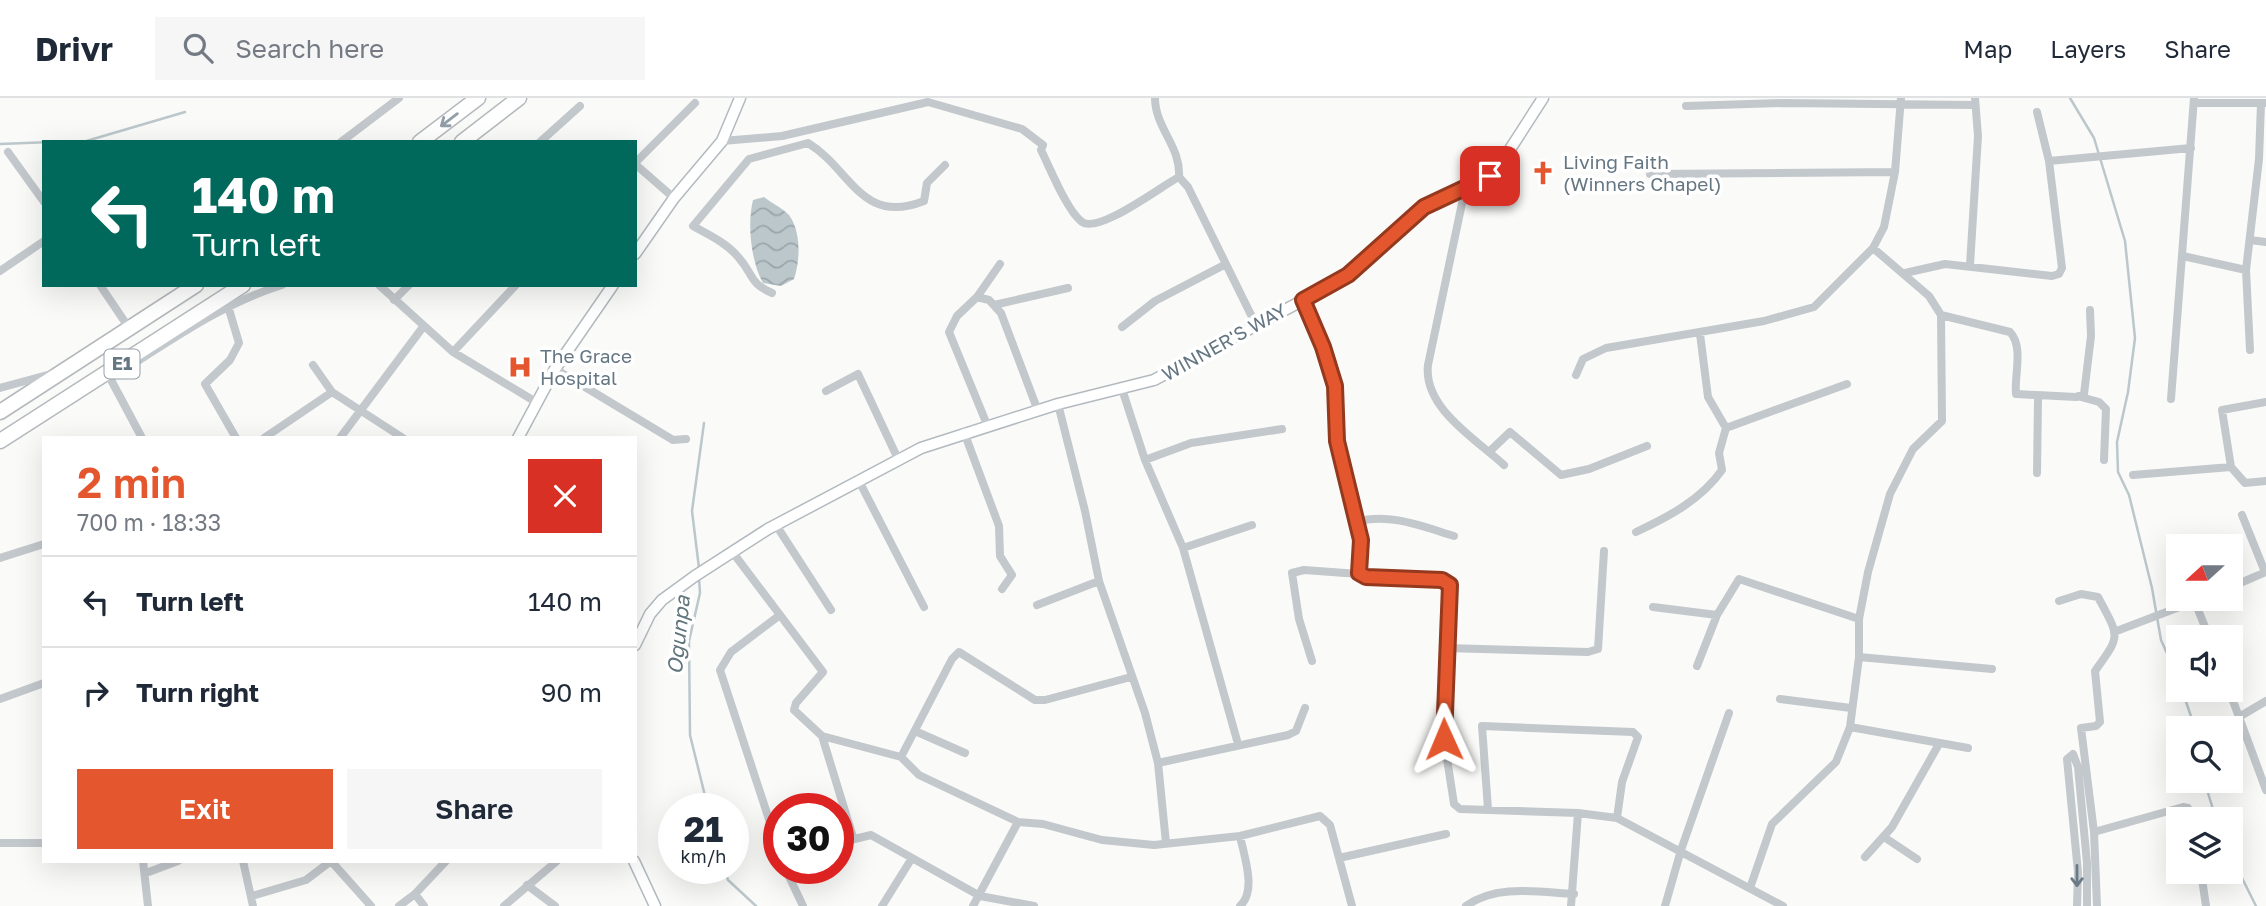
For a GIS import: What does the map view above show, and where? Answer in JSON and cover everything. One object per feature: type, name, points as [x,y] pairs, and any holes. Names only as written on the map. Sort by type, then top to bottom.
[{"type":"highway","points":[[423,140],[478,98]]},
{"type":"highway","points":[[465,140],[519,98]]},
{"type":"highway","name":"E1","points":[[0,412],[193,287]]},
{"type":"highway","name":"E1","points":[[0,441],[240,287]]},
{"type":"street","points":[[344,140],[399,98]]},
{"type":"street","points":[[637,251],[674,198],[722,141],[740,98]]},
{"type":"street","points":[[1155,98],[1160,125],[1175,146],[1180,177],[1188,187],[1256,325]]},
{"type":"street","name":"WINNER'S WAY","points":[[637,641],[650,614],[662,600],[695,576],[734,554],[776,525],[922,448],[964,432],[1058,404],[1165,376],[1348,275],[1424,207],[1496,172],[1543,98]]},
{"type":"street","points":[[1576,375],[1583,359],[1606,348],[1640,340],[1700,334],[1785,317],[1814,307],[1873,248],[1890,208],[1901,101]]},
{"type":"street","points":[[2171,399],[2194,101],[2264,103],[2246,270],[2250,350]]},
{"type":"street","points":[[1686,106],[1975,102],[1978,136],[1970,265]]},
{"type":"street","points":[[637,162],[695,103]]},
{"type":"street","points":[[722,141],[782,136],[919,103],[937,104],[1021,130],[1043,145],[1041,150],[1060,188],[1080,221],[1086,224],[1106,221],[1180,177]]},
{"type":"street","points":[[542,140],[580,106]]},
{"type":"street","points":[[1905,273],[1945,264],[2052,276],[2059,274],[2062,268],[2049,160],[2037,113]]},
{"type":"street","points":[[772,293],[755,285],[739,258],[718,240],[693,226],[749,159],[808,143],[824,153],[864,197],[903,209],[924,201],[927,183],[945,166]]},
{"type":"street","points":[[2049,160],[2088,159],[2192,148]]},
{"type":"street","points":[[8,152],[40,189]]},
{"type":"street","points":[[637,166],[674,198]]},
{"type":"street","points":[[1650,174],[1895,172]]},
{"type":"street","points":[[1465,189],[1428,365],[1427,383],[1440,406],[1504,465]]},
{"type":"street","points":[[2250,240],[2266,242]]},
{"type":"street","points":[[0,271],[42,242]]},
{"type":"street","points":[[1750,888],[1772,824],[1832,768],[1850,727],[1859,657],[1859,619],[1875,545],[1890,494],[1913,449],[1942,421],[1941,315],[1929,296],[1873,248]]},
{"type":"street","points":[[2183,256],[2246,270]]},
{"type":"street","points":[[988,427],[949,332],[957,316],[977,297],[999,264]]},
{"type":"street","points":[[1122,327],[1161,298],[1226,264]]},
{"type":"street","points":[[106,287],[129,328]]},
{"type":"street","points":[[0,447],[228,306],[277,287]]},
{"type":"street","points":[[381,287],[453,352],[536,402]]},
{"type":"street","points":[[394,300],[407,287]]},
{"type":"street","points":[[453,352],[514,287]]},
{"type":"street","points":[[519,436],[555,369],[612,287]]},
{"type":"street","points":[[994,305],[1068,288]]},
{"type":"street","points":[[977,297],[994,305],[1001,313],[1038,411]]},
{"type":"street","points":[[1303,300],[1323,347],[1335,386],[1337,441],[1362,550],[1359,573]]},
{"type":"street","points":[[228,306],[239,343],[230,360],[205,384],[235,436]]},
{"type":"street","points":[[2081,397],[2091,336],[2090,310]]},
{"type":"street","points":[[1941,315],[2011,332],[2017,347],[2016,394],[2038,398],[2081,397],[2099,402],[2106,410],[2104,460]]},
{"type":"street","points":[[342,436],[423,327]]},
{"type":"street","points":[[1636,532],[1671,516],[1714,482],[1722,470],[1718,453],[1726,428],[1708,397],[1700,334]]},
{"type":"street","points":[[313,365],[332,392],[400,436]]},
{"type":"street","points":[[555,369],[673,440],[686,439]]},
{"type":"street","points":[[0,388],[62,372]]},
{"type":"street","points":[[826,391],[858,374],[899,461]]},
{"type":"street","points":[[110,379],[141,436]]},
{"type":"street","points":[[1726,428],[1847,384]]},
{"type":"street","points":[[1122,388],[1145,460],[1183,548],[1238,744]]},
{"type":"street","points":[[270,436],[332,392]]},
{"type":"street","points":[[2038,398],[2038,473]]},
{"type":"street","points":[[2266,401],[2222,410],[2231,467],[2245,483],[2266,481]]},
{"type":"street","points":[[1058,404],[1085,511],[1099,581],[1158,763],[1166,843]]},
{"type":"street","points":[[1145,460],[1191,443],[1282,429]]},
{"type":"street","points":[[964,432],[999,526],[1000,556],[1012,575],[1002,589]]},
{"type":"street","points":[[1489,452],[1510,432],[1560,475],[1595,467],[1647,446]]},
{"type":"street","points":[[2133,475],[2231,467]]},
{"type":"street","points":[[859,481],[924,607]]},
{"type":"street","points":[[2242,514],[2266,572],[2244,581]]},
{"type":"street","points":[[1357,523],[1366,520],[1395,521],[1454,536]]},
{"type":"street","points":[[776,525],[831,610]]},
{"type":"street","points":[[1183,548],[1252,525]]},
{"type":"street","points":[[0,558],[42,545]]},
{"type":"street","points":[[1445,649],[1595,651],[1601,640],[1604,551]]},
{"type":"street","points":[[734,554],[823,672],[796,703],[794,710],[822,736],[901,757],[919,775],[1017,822],[1043,824],[1119,843],[1145,845],[1240,836],[1320,816],[1331,825],[1352,906]]},
{"type":"street","points":[[1312,661],[1299,619],[1292,573],[1304,570],[1359,573],[1366,577],[1447,582],[1451,593],[1445,649],[1444,739],[1451,797],[1460,809],[1578,813],[1617,818],[1783,906]]},
{"type":"street","points":[[1698,666],[1717,615],[1739,579],[1859,619]]},
{"type":"street","points":[[1037,605],[1099,581]]},
{"type":"street","points":[[2059,601],[2081,594],[2098,597],[2114,632],[2114,646],[2095,671],[2100,722],[2096,726],[2081,728],[2095,832],[2097,906]]},
{"type":"street","points":[[1653,607],[1717,615]]},
{"type":"street","points":[[2114,632],[2172,611]]},
{"type":"street","points":[[763,801],[720,670],[731,652],[780,615]]},
{"type":"street","points":[[901,757],[952,659],[959,652],[1035,700],[1045,700],[1131,677]]},
{"type":"street","points":[[1859,657],[1992,669]]},
{"type":"street","points":[[0,699],[42,684]]},
{"type":"street","points":[[1780,699],[1851,708]]},
{"type":"street","points":[[2241,716],[2266,701]]},
{"type":"street","points":[[1158,763],[1296,732],[1305,708]]},
{"type":"street","points":[[1665,906],[1681,850],[1729,713]]},
{"type":"street","points":[[1488,809],[1482,726],[1633,732],[1638,737],[1622,782],[1617,818]]},
{"type":"street","points":[[1850,727],[1968,748]]},
{"type":"street","points":[[2243,728],[2266,790]]},
{"type":"street","points":[[915,731],[965,753]]},
{"type":"street","points":[[822,736],[839,793]]},
{"type":"street","points":[[1865,857],[1884,837],[1920,783],[1940,744]]},
{"type":"street","points":[[2077,906],[2078,872],[2067,759],[2073,754],[2078,767],[2087,863],[2087,906]]},
{"type":"street","points":[[2095,832],[2166,812]]},
{"type":"street","points":[[1572,906],[1578,813]]},
{"type":"street","points":[[973,906],[1017,822]]},
{"type":"street","points":[[1339,858],[1446,834]]},
{"type":"street","points":[[1240,836],[1248,886],[1247,897],[1240,906]]},
{"type":"street","points":[[854,837],[877,837],[979,896],[1034,906]]},
{"type":"street","points":[[1884,837],[1917,859]]},
{"type":"street","points":[[1,841],[42,844]]},
{"type":"street","points":[[882,906],[912,858]]},
{"type":"street","points":[[144,863],[148,906]]},
{"type":"street","points":[[146,873],[173,863]]},
{"type":"street","points":[[244,863],[253,906]]},
{"type":"street","points":[[252,896],[306,880],[328,863]]},
{"type":"street","points":[[333,863],[371,906]]},
{"type":"street","points":[[399,906],[415,894],[444,863]]},
{"type":"street","points":[[504,906],[554,863]]},
{"type":"street","points":[[635,863],[655,906]]},
{"type":"street","points":[[793,884],[803,906]]},
{"type":"street","points":[[2203,884],[2206,906]]},
{"type":"street","points":[[527,885],[555,906]]},
{"type":"street","points":[[1466,906],[1484,895],[1511,891],[1574,894]]},
{"type":"street","points":[[415,894],[424,906]]},
{"type":"water","points":[[764,197],[789,215],[797,232],[798,256],[794,279],[781,286],[763,283],[753,254],[750,220],[753,200]]},
{"type":"waterway","points":[[2070,98],[2094,138],[2125,241],[2135,338],[2128,392],[2117,442],[2118,472],[2129,495],[2152,588],[2161,640],[2166,651]]},
{"type":"waterway","points":[[90,140],[185,112]]},
{"type":"waterway","points":[[0,144],[42,142]]},
{"type":"waterway","name":"Ogunpa","points":[[699,568],[692,511],[704,423]]},
{"type":"waterway","name":"Ogunpa","points":[[699,578],[700,593],[689,641],[690,735],[704,793]]},
{"type":"waterway","points":[[2186,702],[2191,716]]},
{"type":"waterway","points":[[2208,793],[2212,807]]},
{"type":"waterway","points":[[2243,880],[2256,906]]},
{"type":"waterway","name":"Ogunpa","points":[[732,884],[756,906]]},
{"type":"place","name":"Living Faith (Winners Chapel)","points":[[1543,173]]},
{"type":"place","name":"The Grace Hospital","points":[[520,367]]},
{"type":"route","points":[[1444,739],[1445,649],[1450,585],[1442,580],[1366,577],[1359,573],[1361,540],[1337,441],[1335,386],[1323,347],[1303,300],[1348,275],[1394,231],[1424,207],[1490,176]]}]
